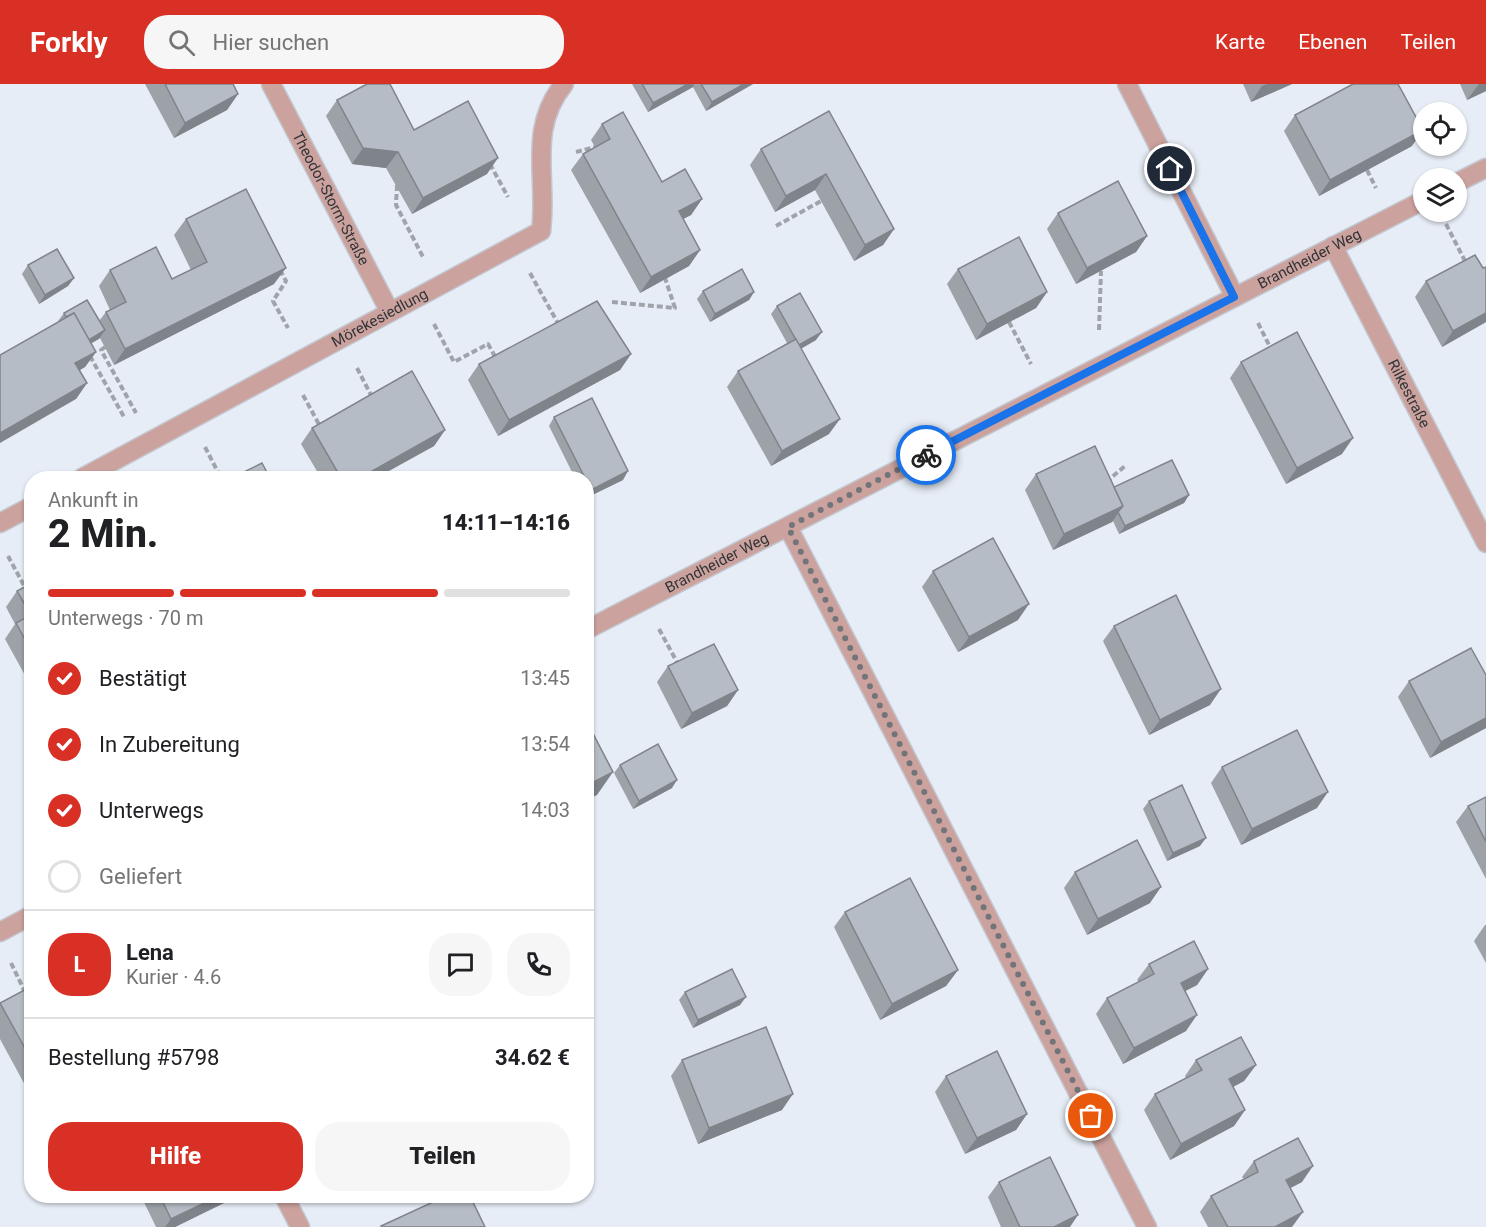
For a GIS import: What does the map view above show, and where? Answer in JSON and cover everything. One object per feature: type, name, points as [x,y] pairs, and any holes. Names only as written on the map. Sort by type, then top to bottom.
[{"type":"street","name":"Theodor-Storm-Straße","points":[[272,84],[390,312]]},
{"type":"street","points":[[529,238],[544,206],[541,129],[551,100],[564,84]]},
{"type":"street","points":[[1127,84],[1234,297]]},
{"type":"street","points":[[1467,178],[1486,168]]},
{"type":"street","name":"Brandheider Weg","points":[[594,626],[1413,206]]},
{"type":"street","name":"Mörekesiedlung","points":[[94,471],[529,238]]},
{"type":"street","name":"Rilkestraße","points":[[1334,246],[1486,543]]},
{"type":"street","points":[[0,523],[24,510]]},
{"type":"street","points":[[788,527],[1147,1227]]},
{"type":"street","points":[[0,932],[24,919]]},
{"type":"street","points":[[288,1203],[300,1227]]},
{"type":"path","points":[[488,161],[529,238],[561,330]]},
{"type":"path","points":[[397,185],[396,204],[438,287]]},
{"type":"path","points":[[776,226],[821,201]]},
{"type":"path","points":[[1444,222],[1471,272]]},
{"type":"path","points":[[278,266],[286,281],[273,301],[305,358]]},
{"type":"path","points":[[1098,367],[1101,271]]},
{"type":"path","points":[[612,302],[675,308],[665,278]]},
{"type":"path","points":[[419,297],[454,362],[488,344],[499,363]]},
{"type":"path","points":[[1009,322],[1047,393]]},
{"type":"path","points":[[105,347],[101,350],[146,444]]},
{"type":"path","points":[[80,360],[90,356],[146,444]]},
{"type":"path","points":[[288,368],[323,431]]},
{"type":"path","points":[[1104,485],[1125,466]]},
{"type":"path","points":[[5,550],[24,585]]},
{"type":"path","points":[[644,600],[681,670]]},
{"type":"path","points":[[9,958],[24,990]]},
{"type":"building","points":[[165,84],[233,84],[238,94],[185,123]]},
{"type":"building","points":[[367,84],[390,84],[414,130],[468,101],[498,158],[423,198],[398,152],[363,148],[337,100]]},
{"type":"building","points":[[642,84],[688,84],[653,103]]},
{"type":"building","points":[[701,84],[744,84],[712,102]]},
{"type":"building","points":[[1353,84],[1398,84],[1413,112],[1413,135],[1330,180],[1295,115]]},
{"type":"building","points":[[829,111],[894,229],[865,245],[826,174],[786,196],[761,149]]},
{"type":"building","points":[[623,112],[662,182],[685,169],[702,199],[679,211],[700,250],[651,277],[583,154],[610,139],[602,124]]},
{"type":"building","points":[[1118,181],[1147,236],[1087,268],[1058,213]]},
{"type":"building","points":[[246,189],[286,268],[125,349],[106,312],[126,302],[110,270],[156,247],[172,279],[207,262],[186,219]]},
{"type":"building","points":[[1019,237],[1047,292],[987,324],[958,269]]},
{"type":"building","points":[[57,249],[74,278],[45,295],[28,265]]},
{"type":"building","points":[[1475,255],[1483,268],[1486,267],[1486,313],[1453,331],[1426,281]]},
{"type":"building","points":[[742,269],[754,292],[715,314],[703,291]]},
{"type":"building","points":[[800,293],[822,332],[799,345],[777,306]]},
{"type":"building","points":[[87,300],[105,330],[89,340],[74,313],[66,317],[64,313]]},
{"type":"building","points":[[597,301],[631,354],[509,420],[479,364]]},
{"type":"building","points":[[74,313],[96,352],[75,363],[87,383],[0,433],[0,355]]},
{"type":"building","points":[[1297,332],[1353,438],[1297,468],[1241,362]]},
{"type":"building","points":[[796,339],[840,419],[782,451],[738,371]]},
{"type":"building","points":[[412,371],[445,430],[372,471],[337,471],[312,428]]},
{"type":"building","points":[[592,398],[628,471],[594,488],[594,471],[581,471],[554,417]]},
{"type":"building","points":[[1095,446],[1123,506],[1064,534],[1036,474]]},
{"type":"building","points":[[1172,460],[1189,495],[1125,526],[1118,512],[1123,506],[1114,487]]},
{"type":"building","points":[[262,463],[266,471],[246,471]]},
{"type":"building","points":[[993,538],[1029,604],[969,637],[933,571]]},
{"type":"building","points":[[24,587],[24,603],[17,591]]},
{"type":"building","points":[[1176,595],[1221,689],[1160,720],[1114,626]]},
{"type":"building","points":[[24,619],[24,638],[16,623]]},
{"type":"building","points":[[714,644],[738,690],[692,713],[668,666]]},
{"type":"building","points":[[1471,648],[1486,675],[1486,718],[1441,742],[1409,681]]},
{"type":"building","points":[[1297,730],[1328,792],[1252,829],[1222,767]]},
{"type":"building","points":[[594,735],[613,772],[594,782]]},
{"type":"building","points":[[658,744],[677,780],[639,801],[620,765]]},
{"type":"building","points":[[1182,785],[1206,838],[1173,853],[1149,801]]},
{"type":"building","points":[[1486,797],[1486,842],[1468,806]]},
{"type":"building","points":[[1137,840],[1161,887],[1098,919],[1075,872]]},
{"type":"building","points":[[910,878],[958,970],[892,1004],[845,912]]},
{"type":"building","points":[[1194,941],[1208,969],[1181,983],[1197,1015],[1134,1048],[1107,998],[1154,974],[1149,964]]},
{"type":"building","points":[[732,969],[746,997],[698,1020],[685,992]]},
{"type":"building","points":[[24,990],[24,1046],[0,1003]]},
{"type":"building","points":[[766,1027],[793,1094],[709,1128],[682,1060]]},
{"type":"building","points":[[1241,1037],[1256,1065],[1229,1079],[1245,1110],[1181,1144],[1155,1094],[1202,1070],[1196,1060]]},
{"type":"building","points":[[997,1051],[1027,1114],[977,1138],[946,1076]]},
{"type":"building","points":[[1298,1138],[1313,1166],[1286,1180],[1303,1212],[1275,1227],[1228,1227],[1211,1196],[1258,1172],[1254,1161]]},
{"type":"building","points":[[1050,1157],[1078,1215],[1054,1227],[1020,1227],[999,1182]]},
{"type":"building","points":[[163,1203],[204,1203],[171,1219]]},
{"type":"building","points":[[431,1203],[473,1203],[485,1227],[382,1227]]},
{"type":"way so far","points":[[926,455],[788,527],[1091,1116]]},
{"type":"route","points":[[926,455],[1234,297],[1170,169]]}]
